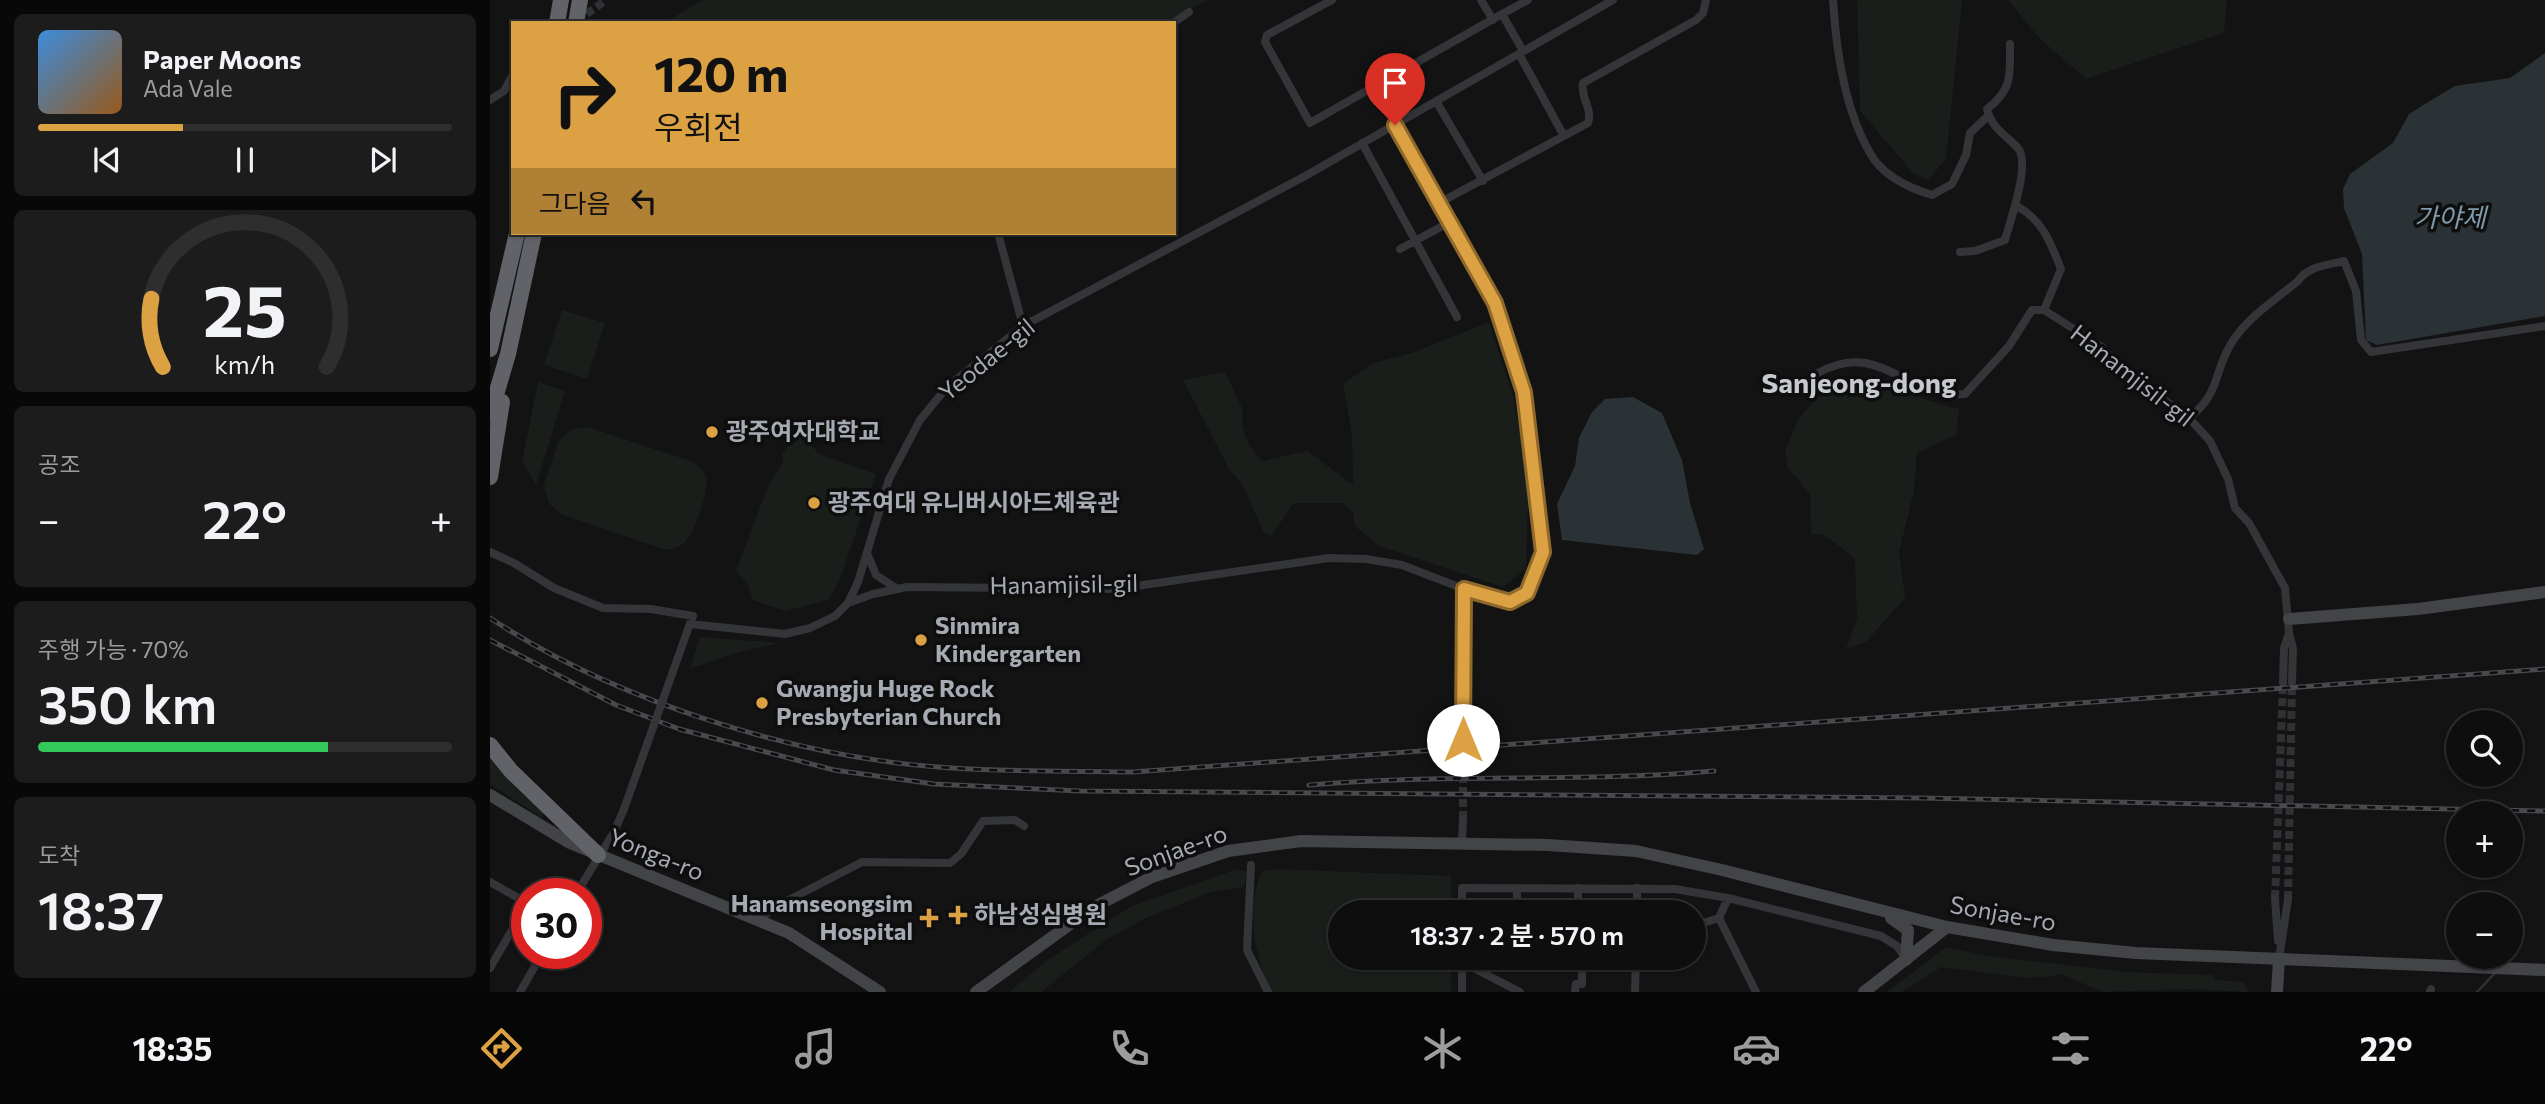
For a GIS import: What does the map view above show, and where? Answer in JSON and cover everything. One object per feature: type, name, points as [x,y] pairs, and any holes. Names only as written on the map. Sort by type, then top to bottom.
[{"type":"highway","points":[[557,21],[561,0]]},
{"type":"highway","points":[[490,349],[517,235]]},
{"type":"highway","points":[[491,470],[508,354],[534,235]]},
{"type":"highway","points":[[490,328],[505,288]]},
{"type":"highway","points":[[490,415],[508,354]]},
{"type":"highway","points":[[492,747],[511,771],[598,855]]},
{"type":"main road","points":[[2289,619],[2418,609],[2545,592]]},
{"type":"main road","name":"Yonga-ro","points":[[490,795],[570,843],[758,919],[807,944],[880,992]]},
{"type":"main road","name":"Sonjae-ro","points":[[981,990],[1094,907],[1152,877],[1228,851],[1301,841],[1583,846],[1653,853],[1947,927],[2067,947],[2136,953],[2545,971]]},
{"type":"main road","points":[[1872,908],[1903,924],[1908,930],[1906,960]]},
{"type":"main road","points":[[1864,992],[1947,927]]},
{"type":"main road","points":[[2277,992],[2279,959]]},
{"type":"street","points":[[1332,0],[1268,35],[1265,42],[1310,123],[1528,0]]},
{"type":"street","points":[[1481,0],[1493,20]]},
{"type":"street","name":"Yeodae-gil","points":[[848,603],[889,479],[919,420],[947,387],[1023,326],[1307,175],[1613,0]]},
{"type":"street","points":[[1439,202],[1588,123],[1590,115],[1582,90],[1583,83],[1696,20],[1703,13],[1706,0]]},
{"type":"street","points":[[1833,0],[1844,88],[1870,154],[1893,178],[1932,195],[1952,184],[1966,155],[1970,133],[1989,115]]},
{"type":"street","points":[[1176,21],[1189,12]]},
{"type":"street","points":[[1502,14],[1564,136]]},
{"type":"street","points":[[1960,252],[1975,251],[2005,240],[2025,165],[2019,148],[2001,136],[1987,109],[2004,96],[2010,74],[2010,44]]},
{"type":"street","points":[[490,100],[504,91],[511,78]]},
{"type":"street","points":[[1436,101],[1483,181]]},
{"type":"street","name":"Hanamjisil-gil","points":[[848,603],[896,588],[1051,586],[1116,589],[1329,558],[1366,558],[1402,565],[1464,589],[1510,602],[1527,593],[1543,552],[1524,392],[1495,303],[1395,125]]},
{"type":"street","points":[[1362,143],[1457,317]]},
{"type":"street","points":[[2015,205],[2033,214],[2061,269],[2044,310]]},
{"type":"street","points":[[1400,249],[1450,222]]},
{"type":"street","points":[[999,235],[1023,326]]},
{"type":"street","points":[[2189,418],[2212,396],[2226,352],[2245,324],[2298,281],[2303,273],[2318,267],[2344,261],[2356,291],[2361,340],[2371,352],[2545,326]]},
{"type":"street","name":"Hanamjisil-gil","points":[[1816,374],[1835,363],[1863,360],[1946,395],[1965,394],[2009,346],[2032,310],[2044,310],[2102,347],[2122,369],[2189,418],[2210,441],[2228,479],[2235,508],[2249,523],[2281,577],[2289,619],[2288,682]]},
{"type":"street","points":[[490,552],[514,562],[554,588],[603,608],[651,609],[690,624],[785,634],[824,622],[848,603]]},
{"type":"street","points":[[867,552],[876,575],[896,588]]},
{"type":"street","points":[[1463,740],[1464,589]]},
{"type":"street","points":[[585,878],[614,832],[624,808],[690,624]]},
{"type":"street","points":[[1462,843],[1463,819]]},
{"type":"street","points":[[758,919],[857,864],[923,861],[950,863],[961,854],[982,821],[1015,820],[1024,825]]},
{"type":"street","points":[[1251,865],[1247,950],[1268,992]]},
{"type":"street","points":[[490,882],[511,894]]},
{"type":"street","points":[[1462,900],[1462,888],[1675,889],[1728,898],[1881,936],[1897,946],[1906,960]]},
{"type":"street","points":[[1517,888],[1517,900]]},
{"type":"street","points":[[1578,888],[1578,900]]},
{"type":"street","points":[[1637,888],[1637,900]]},
{"type":"street","points":[[1706,922],[1719,918],[1728,898]]},
{"type":"street","points":[[2275,898],[2279,959]]},
{"type":"street","points":[[2279,959],[2288,899]]},
{"type":"street","points":[[1719,918],[1756,992]]},
{"type":"street","points":[[490,968],[511,931]]},
{"type":"street","points":[[520,992],[533,969]]},
{"type":"street","points":[[1462,970],[1462,992]]},
{"type":"street","points":[[1481,970],[1520,992]]},
{"type":"street","points":[[1576,992],[1576,984],[1582,985],[1582,970]]},
{"type":"street","points":[[1635,992],[1636,970]]},
{"type":"shaded area","points":[[702,0],[1208,0],[1167,21],[667,21]]},
{"type":"shaded area","points":[[1857,0],[1962,0],[1946,158],[1929,180],[1914,174],[1860,111]]},
{"type":"shaded area","points":[[2008,0],[2227,0],[2224,33],[2086,79],[2040,39]]},
{"type":"shaded area","points":[[562,310],[605,323],[587,379],[544,365]]},
{"type":"shaded area","points":[[1489,322],[1513,396],[1524,455],[1528,501],[1526,569],[1503,587],[1379,546],[1356,527],[1353,512],[1342,503],[1294,503],[1271,536],[1263,532],[1245,489],[1228,467],[1183,380],[1225,372],[1243,410],[1242,425],[1249,445],[1262,461],[1308,451],[1353,485],[1352,435],[1343,384],[1373,363],[1412,353]]},
{"type":"shaded area","points":[[1872,375],[1924,399],[1959,409],[1956,435],[1917,453],[1914,491],[1899,552],[1905,598],[1866,642],[1846,649],[1857,619],[1855,559],[1825,535],[1811,534],[1810,494],[1788,468],[1785,450],[1798,420],[1825,387]]},
{"type":"shaded area","points":[[538,382],[565,391],[536,485],[522,462]]},
{"type":"shaded area","name":"광주여대 유니버시아드체육관","points":[[791,416],[796,419],[818,454],[876,474],[839,582],[828,600],[785,611],[753,600],[748,585],[736,571],[768,486],[783,462],[782,454],[797,433],[796,424],[789,420],[782,425],[785,435],[780,432],[781,420]]},
{"type":"shaded area","points":[[588,427],[691,461],[702,469],[707,483],[703,501],[692,531],[684,543],[676,548],[663,549],[563,515],[549,504],[544,485],[559,440],[575,428]]},
{"type":"shaded area","points":[[700,637],[779,643],[732,654],[690,669]]},
{"type":"shaded area","points":[[490,752],[514,786],[544,813],[542,818],[490,784]]},
{"type":"shaded area","points":[[1237,869],[1247,872],[1244,887],[1211,892],[1146,918],[1106,940],[1041,992],[1009,992],[1046,961],[1132,906]]},
{"type":"shaded area","points":[[1276,869],[1451,876],[1451,900],[1328,900],[1328,970],[1451,970],[1451,992],[1271,992],[1260,963],[1254,932],[1254,901],[1262,871]]},
{"type":"shaded area","points":[[1946,947],[1989,956],[2126,972],[2212,975],[2215,980],[2243,982],[2249,992],[2189,989],[2103,992],[2060,974],[2028,978],[1941,967],[1902,992],[1887,992]]},
{"type":"water","name":"가야제","points":[[2545,53],[2545,316],[2377,345],[2366,340],[2362,254],[2344,208],[2343,189],[2350,174],[2393,143],[2409,114],[2420,107],[2455,86],[2510,78]]},
{"type":"water","points":[[1633,397],[1662,413],[1682,460],[1690,503],[1704,549],[1697,555],[1562,540],[1557,504],[1575,466],[1579,438],[1592,412],[1605,399]]},
{"type":"waterway","points":[[2477,992],[2496,972]]},
{"type":"tunnel","points":[[577,21],[606,0]]},
{"type":"tunnel","points":[[2288,899],[2292,682]]},
{"type":"tunnel","points":[[2275,898],[2283,683]]},
{"type":"tunnel","points":[[1463,740],[1463,819]]},
{"type":"railway","points":[[490,618],[594,676],[652,700],[773,739],[834,753],[894,762],[1020,771],[1133,772],[2545,669]]},
{"type":"railway","points":[[490,640],[616,705],[679,729],[834,770],[934,784],[1080,791],[1920,798],[2545,811]]},
{"type":"railway","points":[[1309,785],[1410,779],[1613,777],[1714,771]]},
{"type":"place","name":"광주여자대학교","points":[[712,432]]},
{"type":"place","name":"광주여대 유니버시아드체육관","points":[[814,503]]},
{"type":"place","name":"Sinmira Kindergarten","points":[[921,640]]},
{"type":"place","name":"Gwangju Huge Rock Presbyterian Church","points":[[762,703]]},
{"type":"place","name":"하남성심병원","points":[[958,915]]},
{"type":"place","name":"Hanamseongsim Hospital","points":[[929,918]]},
{"type":"district","name":"Sanjeong-dong","points":[[1859,383]]},
{"type":"route","points":[[1395,125],[1495,303],[1524,392],[1535,469],[1543,552],[1527,593],[1510,602],[1464,589],[1463,740]]}]
